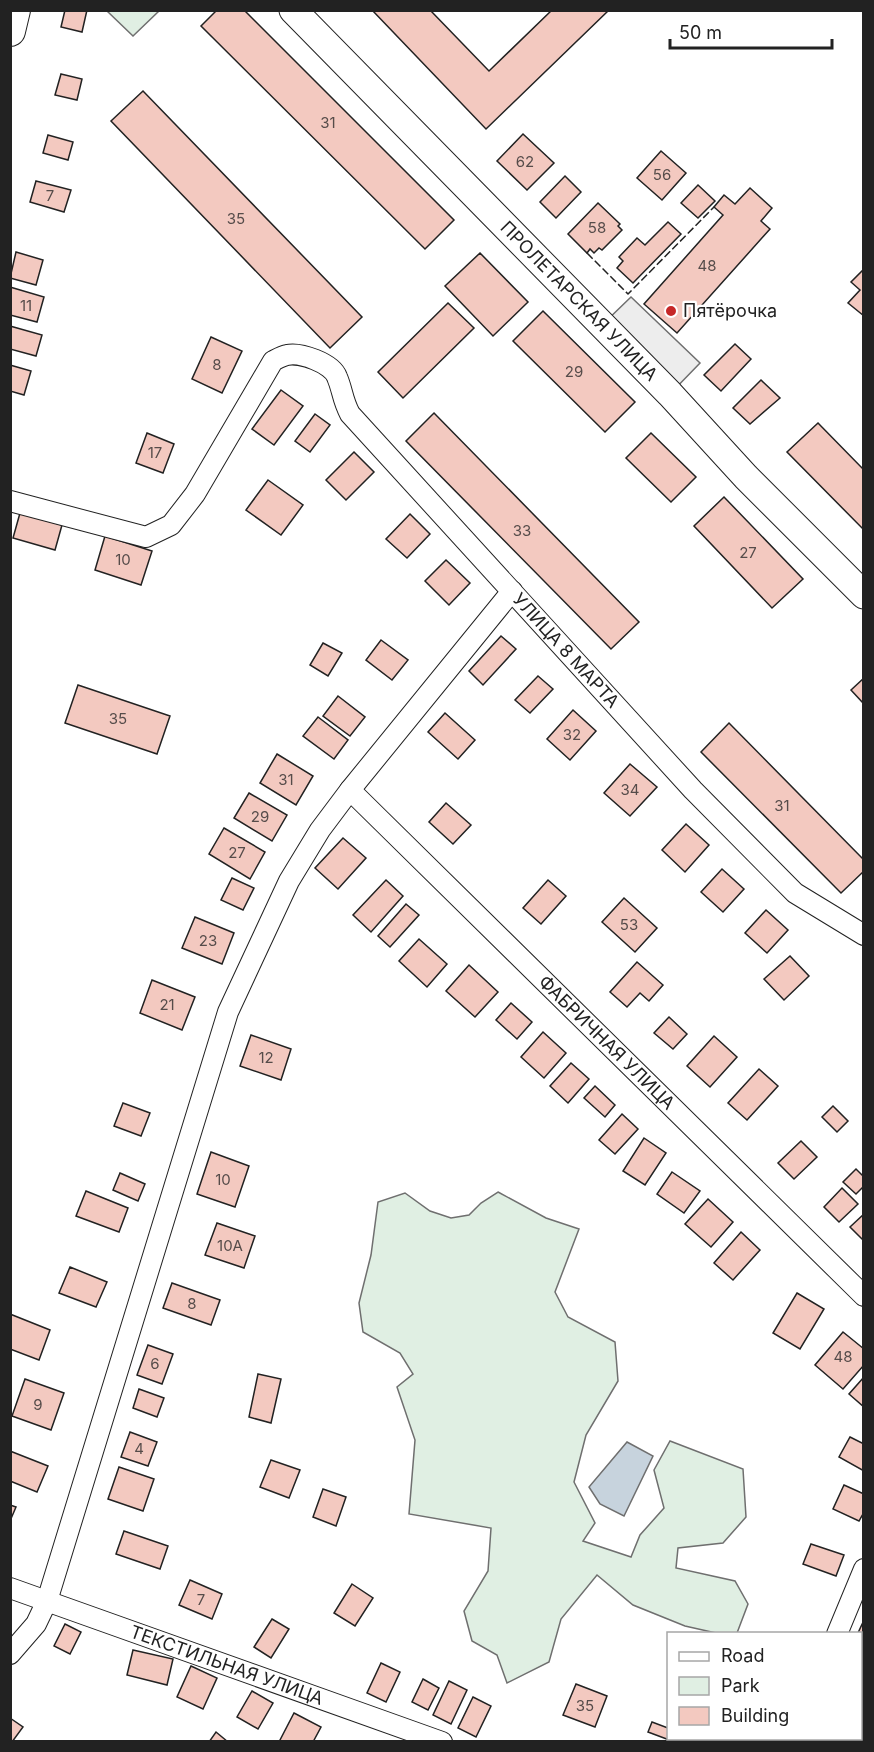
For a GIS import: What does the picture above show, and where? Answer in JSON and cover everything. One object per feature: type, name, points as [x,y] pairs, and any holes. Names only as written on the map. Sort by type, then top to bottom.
[{"type":"street","name":"ПРОЛЕТАРСКАЯ УЛИЦА","points":[[293,10],[669,394],[746,477],[864,595]]},
{"type":"street","name":"УЛИЦА 8 МАРТА","points":[[10,501],[146,537],[171,525],[195,494],[273,361],[289,354],[319,360],[332,368],[337,376],[342,400],[350,414],[693,790],[795,893],[864,935]]},
{"type":"street","points":[[10,1654],[36,1624],[47,1601],[228,1012],[289,880],[320,830],[350,790],[512,591]]},
{"type":"street","name":"ФАБРИЧНАЯ УЛИЦА","points":[[350,790],[864,1296]]},
{"type":"street","points":[[838,1632],[864,1569]]},
{"type":"street","name":"ТЕКСТИЛЬНАЯ УЛИЦА","points":[[10,1588],[442,1742]]},
{"type":"green space","points":[[107,11],[159,11],[133,36]]},
{"type":"green space","points":[[498,1192],[546,1218],[579,1229],[555,1292],[568,1317],[615,1342],[618,1381],[586,1435],[574,1482],[595,1523],[583,1541],[631,1557],[640,1535],[664,1508],[654,1470],[670,1441],[743,1469],[746,1517],[723,1543],[678,1548],[676,1568],[735,1581],[748,1604],[737,1632],[712,1632],[685,1626],[633,1605],[597,1575],[561,1619],[549,1662],[507,1683],[497,1655],[472,1641],[464,1611],[488,1571],[491,1528],[409,1514],[415,1440],[397,1387],[413,1374],[400,1353],[363,1332],[359,1303],[371,1255],[378,1202],[405,1193],[430,1211],[451,1218],[469,1215],[481,1203]]},
{"type":"shaded area","points":[[631,297],[700,363],[670,394],[601,326]]},
{"type":"shaded area","points":[[627,1442],[653,1456],[624,1516],[600,1504],[589,1487]]},
{"type":"building","points":[[65,10],[87,10],[82,32],[61,27]]},
{"type":"building","points":[[217,10],[244,10],[454,220],[425,249],[201,26]]},
{"type":"building","points":[[372,10],[430,10],[489,71],[552,10],[609,10],[486,129]]},
{"type":"building","points":[[61,74],[82,79],[77,100],[55,95]]},
{"type":"building","points":[[143,91],[362,317],[330,348],[111,121]]},
{"type":"building","points":[[523,134],[554,163],[527,190],[497,161]]},
{"type":"building","points":[[48,135],[73,142],[68,160],[43,153]]},
{"type":"building","points":[[661,151],[686,173],[662,200],[637,178]]},
{"type":"building","points":[[565,176],[581,192],[556,218],[540,202]]},
{"type":"building","points":[[36,181],[71,190],[64,212],[30,202]]},
{"type":"building","points":[[698,185],[715,201],[698,218],[681,203]]},
{"type":"building","points":[[750,188],[772,208],[761,221],[770,229],[677,333],[644,304],[723,215],[714,207],[724,195],[735,204]]},
{"type":"building","points":[[598,203],[620,224],[618,226],[622,230],[602,250],[599,248],[594,253],[590,249],[587,253],[568,234]]},
{"type":"building","points":[[668,222],[681,234],[633,283],[617,268],[623,261],[619,257],[637,238],[645,245]]},
{"type":"building","points":[[16,252],[43,260],[36,285],[10,278]]},
{"type":"building","points":[[480,253],[528,302],[493,336],[445,286]]},
{"type":"building","points":[[862,271],[864,272],[864,316],[848,303],[860,290],[851,282]]},
{"type":"building","points":[[10,287],[44,297],[37,322],[10,315]]},
{"type":"building","points":[[448,303],[474,328],[403,398],[378,372]]},
{"type":"building","points":[[543,311],[635,402],[605,432],[513,341]]},
{"type":"building","points":[[10,326],[42,335],[36,356],[10,349]]},
{"type":"building","points":[[211,337],[242,351],[222,393],[192,379]]},
{"type":"building","points":[[735,344],[751,359],[721,391],[704,375]]},
{"type":"building","points":[[10,365],[31,371],[24,395],[10,391]]},
{"type":"building","points":[[761,380],[780,398],[750,424],[733,408]]},
{"type":"building","points":[[281,390],[303,406],[274,445],[252,429]]},
{"type":"building","points":[[434,413],[639,622],[611,649],[406,441]]},
{"type":"building","points":[[315,414],[330,425],[310,452],[295,441]]},
{"type":"building","points":[[818,423],[864,470],[864,530],[787,452]]},
{"type":"building","points":[[147,433],[174,444],[163,473],[136,463]]},
{"type":"building","points":[[651,433],[696,477],[671,502],[626,458]]},
{"type":"building","points":[[354,452],[374,472],[346,500],[326,480]]},
{"type":"building","points":[[268,480],[303,505],[281,535],[246,510]]},
{"type":"building","points":[[724,497],[803,579],[772,608],[694,526]]},
{"type":"building","points":[[20,513],[62,525],[55,550],[13,538]]},
{"type":"building","points":[[410,514],[430,534],[407,558],[386,539]]},
{"type":"building","points":[[105,536],[152,551],[141,585],[95,570]]},
{"type":"building","points":[[446,560],[470,583],[449,605],[425,581]]},
{"type":"building","points":[[501,636],[516,649],[483,685],[469,671]]},
{"type":"building","points":[[381,640],[408,660],[392,680],[366,660]]},
{"type":"building","points":[[323,643],[342,653],[328,676],[310,665]]},
{"type":"building","points":[[538,676],[553,689],[530,713],[515,700]]},
{"type":"building","points":[[864,678],[864,704],[851,690]]},
{"type":"building","points":[[78,685],[170,716],[157,754],[65,723]]},
{"type":"building","points":[[338,696],[365,717],[350,736],[323,716]]},
{"type":"building","points":[[573,710],[596,731],[570,760],[547,739]]},
{"type":"building","points":[[445,713],[475,740],[458,759],[428,732]]},
{"type":"building","points":[[318,717],[348,740],[334,759],[303,736]]},
{"type":"building","points":[[729,723],[864,860],[864,871],[841,893],[701,752]]},
{"type":"building","points":[[277,754],[313,776],[296,805],[260,783]]},
{"type":"building","points":[[630,764],[657,787],[630,816],[604,793]]},
{"type":"building","points":[[249,793],[287,815],[272,841],[234,818]]},
{"type":"building","points":[[446,803],[471,825],[453,844],[429,822]]},
{"type":"building","points":[[686,824],[709,845],[685,872],[662,850]]},
{"type":"building","points":[[224,828],[265,852],[250,879],[209,854]]},
{"type":"building","points":[[343,838],[366,858],[338,889],[315,868]]},
{"type":"building","points":[[722,869],[744,889],[723,912],[701,892]]},
{"type":"building","points":[[232,878],[254,888],[243,910],[221,900]]},
{"type":"building","points":[[386,880],[403,896],[371,932],[353,915]]},
{"type":"building","points":[[548,880],[566,896],[541,924],[523,908]]},
{"type":"building","points":[[624,898],[657,928],[635,952],[602,922]]},
{"type":"building","points":[[406,904],[419,915],[390,947],[378,936]]},
{"type":"building","points":[[766,910],[788,930],[767,953],[745,933]]},
{"type":"building","points":[[195,917],[234,933],[222,964],[182,948]]},
{"type":"building","points":[[419,939],[447,964],[427,987],[399,961]]},
{"type":"building","points":[[790,956],[809,976],[784,1000],[764,979]]},
{"type":"building","points":[[637,962],[663,985],[649,1001],[640,993],[627,1007],[610,992]]},
{"type":"building","points":[[469,965],[498,992],[475,1017],[446,991]]},
{"type":"building","points":[[152,980],[195,997],[182,1030],[140,1013]]},
{"type":"building","points":[[511,1003],[532,1022],[517,1039],[496,1020]]},
{"type":"building","points":[[669,1017],[687,1034],[673,1049],[654,1033]]},
{"type":"building","points":[[543,1032],[566,1053],[544,1078],[521,1057]]},
{"type":"building","points":[[251,1035],[291,1049],[281,1080],[240,1066]]},
{"type":"building","points":[[714,1036],[737,1057],[710,1087],[687,1066]]},
{"type":"building","points":[[571,1063],[589,1079],[568,1103],[550,1086]]},
{"type":"building","points":[[759,1069],[778,1086],[747,1120],[728,1103]]},
{"type":"building","points":[[595,1086],[615,1105],[605,1117],[584,1098]]},
{"type":"building","points":[[123,1103],[150,1113],[141,1136],[114,1126]]},
{"type":"building","points":[[833,1106],[848,1121],[837,1132],[822,1117]]},
{"type":"building","points":[[622,1114],[638,1129],[615,1154],[599,1140]]},
{"type":"building","points":[[644,1138],[666,1153],[645,1185],[623,1171]]},
{"type":"building","points":[[801,1141],[817,1157],[794,1179],[778,1163]]},
{"type":"building","points":[[211,1152],[249,1166],[235,1207],[197,1194]]},
{"type":"building","points":[[856,1169],[864,1177],[864,1186],[856,1194],[843,1182]]},
{"type":"building","points":[[672,1172],[700,1191],[684,1213],[657,1194]]},
{"type":"building","points":[[120,1173],[145,1184],[138,1201],[113,1190]]},
{"type":"building","points":[[842,1188],[858,1204],[839,1222],[824,1207]]},
{"type":"building","points":[[86,1191],[128,1208],[119,1232],[76,1216]]},
{"type":"building","points":[[708,1199],[733,1222],[711,1247],[685,1224]]},
{"type":"building","points":[[864,1214],[864,1239],[863,1240],[850,1227]]},
{"type":"building","points":[[217,1223],[255,1236],[244,1268],[205,1255]]},
{"type":"building","points":[[741,1232],[760,1250],[733,1280],[714,1263]]},
{"type":"building","points":[[70,1267],[107,1282],[96,1307],[59,1293]]},
{"type":"building","points":[[172,1283],[220,1300],[211,1325],[163,1308]]},
{"type":"building","points":[[797,1293],[824,1309],[800,1349],[773,1333]]},
{"type":"building","points":[[10,1314],[50,1330],[39,1360],[10,1349]]},
{"type":"building","points":[[843,1332],[864,1349],[864,1365],[843,1389],[815,1365]]},
{"type":"building","points":[[148,1345],[173,1354],[162,1384],[137,1375]]},
{"type":"building","points":[[258,1374],[281,1379],[271,1423],[249,1417]]},
{"type":"building","points":[[864,1377],[864,1407],[849,1394]]},
{"type":"building","points":[[25,1379],[64,1393],[51,1430],[12,1416]]},
{"type":"building","points":[[139,1389],[164,1398],[157,1417],[133,1408]]},
{"type":"building","points":[[130,1432],[157,1442],[148,1466],[121,1457]]},
{"type":"building","points":[[850,1437],[864,1444],[864,1471],[839,1457]]},
{"type":"building","points":[[10,1451],[48,1466],[37,1492],[10,1481]]},
{"type":"building","points":[[271,1460],[300,1470],[289,1498],[260,1487]]},
{"type":"building","points":[[119,1467],[154,1479],[143,1511],[108,1499]]},
{"type":"building","points":[[844,1485],[864,1494],[864,1512],[859,1521],[833,1509]]},
{"type":"building","points":[[323,1489],[346,1497],[336,1526],[313,1517]]},
{"type":"building","points":[[10,1505],[16,1507],[10,1521]]},
{"type":"building","points":[[124,1531],[168,1546],[160,1569],[116,1554]]},
{"type":"building","points":[[811,1544],[844,1555],[836,1576],[803,1564]]},
{"type":"building","points":[[190,1580],[222,1594],[212,1619],[179,1605]]},
{"type":"building","points":[[352,1584],[373,1598],[355,1626],[334,1613]]},
{"type":"building","points":[[272,1619],[289,1629],[271,1658],[254,1647]]},
{"type":"building","points":[[864,1620],[864,1636],[862,1632],[858,1632]]},
{"type":"building","points":[[65,1624],[81,1632],[70,1654],[54,1646]]},
{"type":"building","points":[[133,1650],[173,1659],[167,1685],[127,1675]]},
{"type":"building","points":[[862,1660],[864,1661],[864,1687],[862,1686]]},
{"type":"building","points":[[381,1663],[400,1672],[386,1702],[367,1693]]},
{"type":"building","points":[[191,1666],[217,1678],[203,1709],[177,1697]]},
{"type":"building","points":[[423,1679],[439,1688],[428,1710],[412,1702]]},
{"type":"building","points":[[449,1681],[467,1690],[451,1724],[433,1715]]},
{"type":"building","points":[[576,1684],[607,1696],[595,1727],[563,1715]]},
{"type":"building","points":[[252,1691],[273,1703],[258,1729],[237,1717]]},
{"type":"building","points":[[473,1697],[491,1706],[476,1737],[458,1728]]},
{"type":"building","points":[[294,1713],[321,1727],[313,1742],[279,1742]]},
{"type":"building","points":[[10,1718],[23,1727],[12,1742],[10,1742]]},
{"type":"building","points":[[652,1722],[667,1728],[667,1739],[648,1732]]},
{"type":"building","points":[[216,1732],[228,1742],[209,1742]]},
{"type":"building","points":[[752,1740],[775,1740],[779,1742],[751,1742]]},
{"type":"fence","points":[[587,253],[628,294],[714,207]]},
{"type":"place","name":"Пятёрочка","points":[[671,311]]}]
